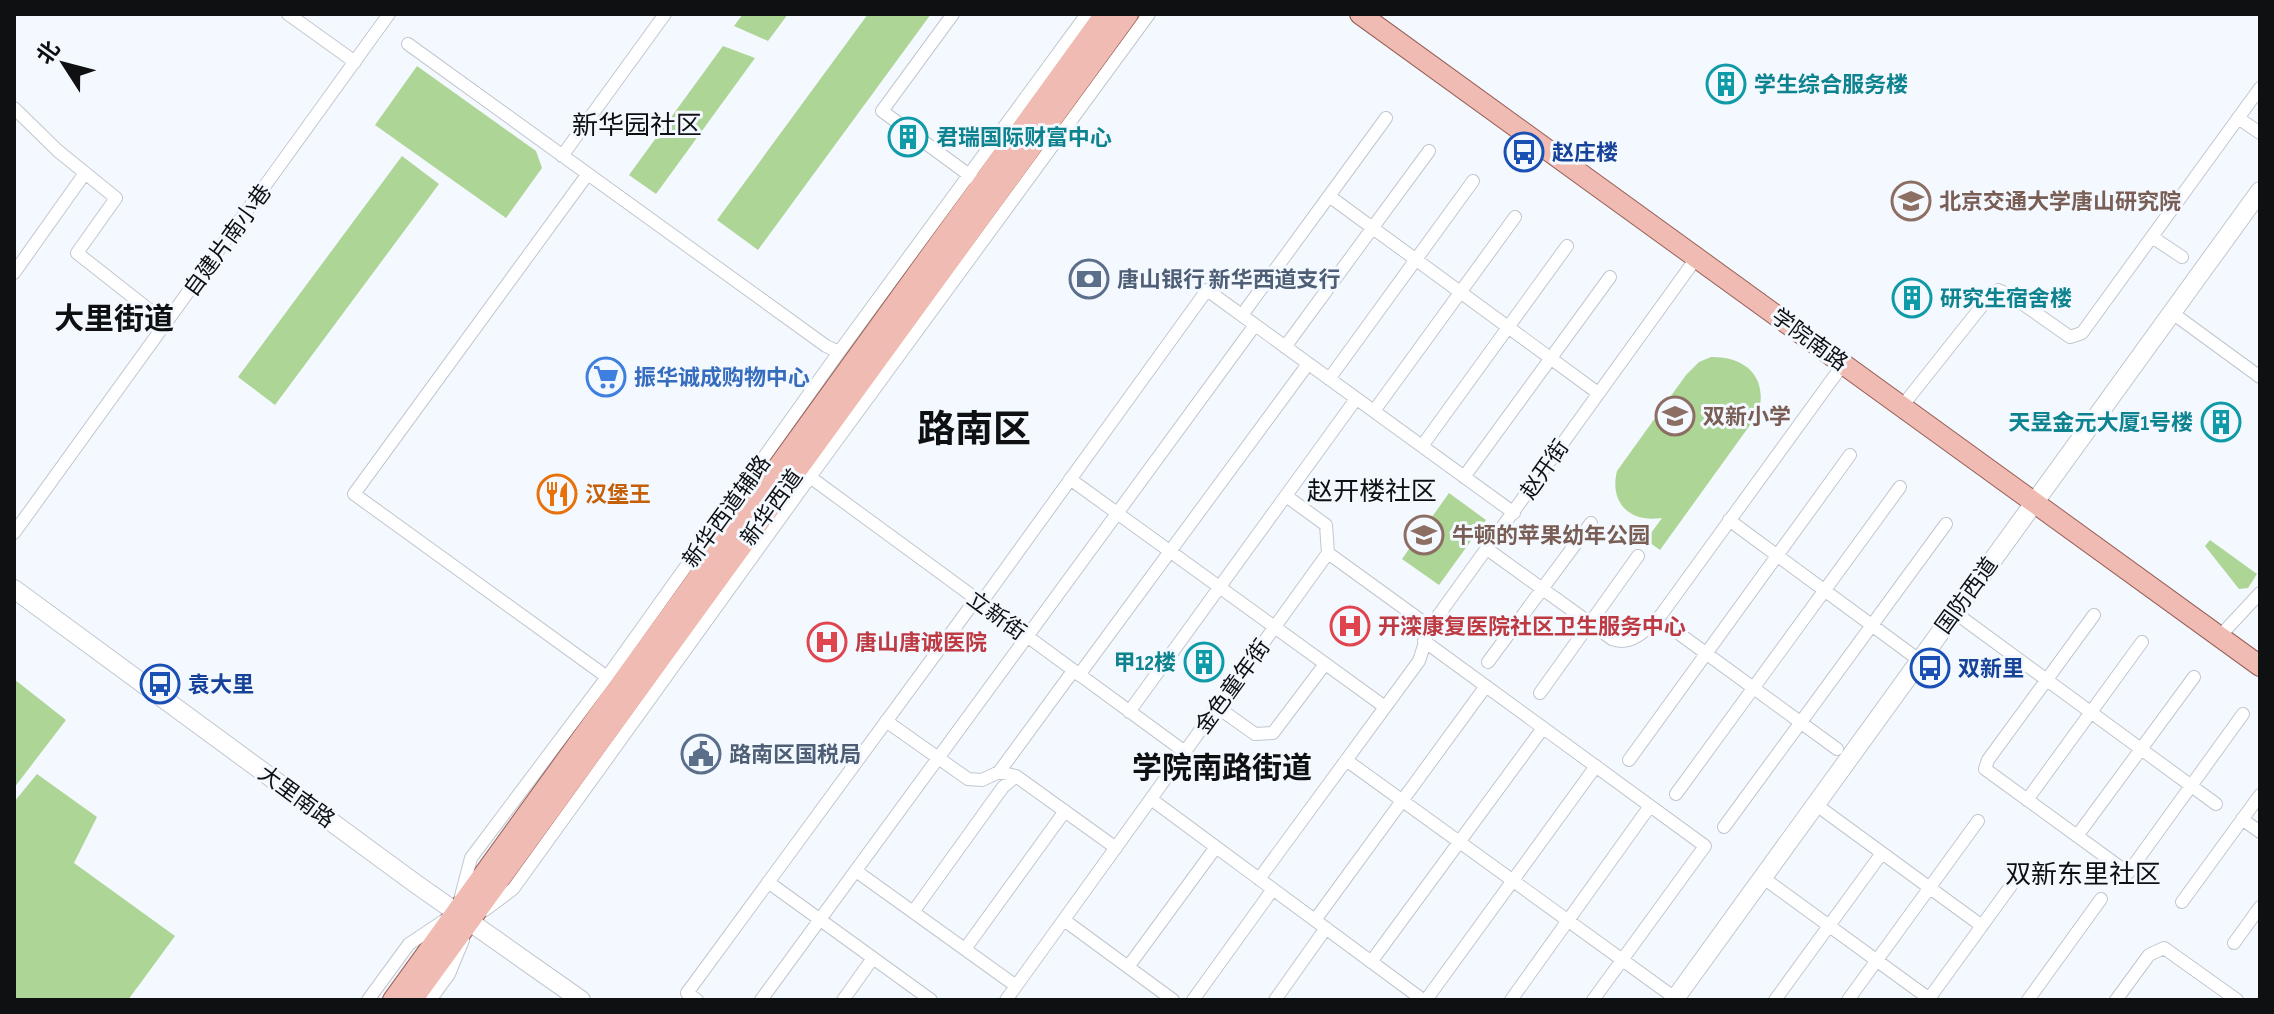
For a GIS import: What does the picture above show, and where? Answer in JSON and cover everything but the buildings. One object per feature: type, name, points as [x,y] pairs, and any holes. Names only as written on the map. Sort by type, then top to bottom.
[{"type":"main road","name":"新华西道","points":[[412,1000],[464,917],[976,180],[1105,14]]},
{"type":"main road","name":"新华西道","points":[[393,1000],[464,917],[1128,14]]},
{"type":"main road","name":"学院南路","points":[[1360,14],[2260,666]]},
{"type":"street","points":[[288,14],[355,62]]},
{"type":"street","name":"自建片南小巷","points":[[14,533],[389,14]]},
{"type":"street","points":[[562,156],[665,14]]},
{"type":"street","points":[[953,14],[882,111],[976,180]]},
{"type":"street","name":"新华西道辅路","points":[[430,1000],[449,974],[464,917],[471,858],[607,677],[839,352],[976,180],[1087,14]]},
{"type":"street","points":[[368,1000],[409,944],[513,889],[1149,14]]},
{"type":"street","points":[[408,44],[826,346],[839,352]]},
{"type":"street","points":[[1903,405],[1989,297],[1998,290],[2070,337],[2082,333],[2260,88]]},
{"type":"street","points":[[14,108],[58,151],[116,198],[77,253],[166,323]]},
{"type":"street","points":[[1242,315],[1386,118]]},
{"type":"street","points":[[2238,118],[2260,133]]},
{"type":"street","points":[[1285,347],[1429,151]]},
{"type":"street","points":[[14,273],[85,173]]},
{"type":"street","points":[[587,175],[354,494],[607,677]]},
{"type":"street","points":[[1329,379],[1473,181]]},
{"type":"street","name":"国防西道","points":[[1674,999],[2260,191]]},
{"type":"street","points":[[1329,196],[1598,393]]},
{"type":"street","points":[[1374,411],[1515,217]]},
{"type":"street","points":[[2152,237],[2182,257]]},
{"type":"street","points":[[1422,446],[1567,246]]},
{"type":"street","name":"赵开街","points":[[1259,879],[1419,661],[1430,627],[1697,257]]},
{"type":"street","points":[[1464,477],[1610,277]]},
{"type":"street","points":[[697,1000],[687,993],[1207,290],[1514,513]]},
{"type":"street","points":[[2171,312],[2260,377]]},
{"type":"street","points":[[761,1000],[1255,325]]},
{"type":"street","points":[[1487,549],[1620,642],[1634,639],[1661,615],[1844,363]]},
{"type":"street","points":[[886,721],[968,779],[982,780],[999,772],[1170,552],[1308,364]]},
{"type":"street","points":[[1129,712],[1356,399]]},
{"type":"street","points":[[1629,760],[1850,455]]},
{"type":"street","name":"立新街","points":[[810,477],[1185,752]]},
{"type":"street","points":[[1070,479],[1385,707]]},
{"type":"street","points":[[1676,794],[1900,487]]},
{"type":"street","points":[[1286,496],[1326,525],[1328,553],[1430,627]]},
{"type":"street","points":[[1729,520],[1919,660]]},
{"type":"street","points":[[1488,662],[1591,523]]},
{"type":"street","points":[[1724,827],[1946,524]]},
{"type":"street","name":"金色童年街","points":[[1006,1000],[1328,553]]},
{"type":"street","points":[[1540,693],[1638,556]]},
{"type":"street","name":"大里南路","points":[[14,589],[581,1000]]},
{"type":"street","points":[[2220,636],[2260,593]]},
{"type":"street","points":[[1954,612],[2216,804]]},
{"type":"street","points":[[2094,615],[1988,760],[1985,769],[2128,873],[2243,714]]},
{"type":"street","points":[[1651,625],[1670,627],[1837,749]]},
{"type":"street","points":[[1424,641],[1705,846],[1593,1000]]},
{"type":"street","points":[[2027,800],[2142,642]]},
{"type":"street","points":[[1217,707],[1255,734],[1273,733],[1325,664]]},
{"type":"street","points":[[2077,836],[2194,677]]},
{"type":"street","points":[[1315,920],[1486,686]]},
{"type":"street","points":[[1371,962],[1543,728]]},
{"type":"street","points":[[1346,760],[1674,999]]},
{"type":"street","points":[[1151,799],[1425,1000],[1596,766]]},
{"type":"street","points":[[999,772],[1016,776],[1116,848]]},
{"type":"street","points":[[913,912],[1003,787],[1016,776]]},
{"type":"street","points":[[2182,902],[2260,795]]},
{"type":"street","points":[[1815,804],[1982,926]]},
{"type":"street","points":[[1511,1000],[1650,806]]},
{"type":"street","points":[[965,949],[1065,811]]},
{"type":"street","points":[[2242,819],[2260,832]]},
{"type":"street","points":[[1848,1000],[1978,821]]},
{"type":"street","points":[[1128,967],[1216,847]]},
{"type":"street","points":[[1775,1000],[1882,853]]},
{"type":"street","points":[[856,871],[1016,986]]},
{"type":"street","points":[[1762,877],[1929,999],[2018,876]]},
{"type":"street","points":[[768,882],[930,1000]]},
{"type":"street","points":[[1193,1000],[1273,889]]},
{"type":"street","points":[[2028,1000],[2101,899]]},
{"type":"street","points":[[2234,943],[2260,907]]},
{"type":"street","points":[[1064,920],[1173,1000]]},
{"type":"street","points":[[1275,1000],[1326,928]]},
{"type":"street","points":[[2116,1000],[2149,955],[2164,948],[2237,1000]]},
{"type":"street","points":[[843,1000],[873,958]]},
{"type":"green space","points":[[743,14],[788,14],[768,41],[734,26]]},
{"type":"green space","points":[[868,14],[931,14],[758,250],[717,220]]},
{"type":"green space","points":[[723,46],[755,58],[656,194],[629,175]]},
{"type":"green space","points":[[417,66],[536,151],[542,168],[506,218],[375,125]]},
{"type":"green space","points":[[402,156],[439,184],[275,405],[238,377]]},
{"type":"green space","points":[[1711,357],[1735,360],[1752,372],[1760,390],[1758,414],[1660,550],[1646,540],[1662,518],[1640,517],[1624,508],[1616,493],[1617,471],[1686,375],[1699,362]]},
{"type":"green space","points":[[1449,493],[1486,520],[1439,585],[1402,559]]},
{"type":"green space","points":[[2210,540],[2257,574],[2248,588],[2239,589],[2205,546]]},
{"type":"green space","points":[[14,679],[66,720],[14,788]]},
{"type":"green space","points":[[37,774],[97,817],[74,863],[175,936],[128,1000],[14,1000],[14,802]]},
{"type":"place","name":"学生综合服务楼","points":[[1726,84]]},
{"type":"place","name":"君瑞国际财富中心","points":[[908,137]]},
{"type":"place","name":"赵庄楼","points":[[1524,152]]},
{"type":"place","name":"北京交通大学唐山研究院","points":[[1911,201]]},
{"type":"place","name":"唐山银行 新华西道支行","points":[[1089,279]]},
{"type":"place","name":"研究生宿舍楼","points":[[1912,298]]},
{"type":"place","name":"振华诚成购物中心","points":[[606,377]]},
{"type":"place","name":"双新小学","points":[[1675,416]]},
{"type":"place","name":"天昱金元大厦1号楼","points":[[2221,422]]},
{"type":"place","name":"汉堡王","points":[[557,494]]},
{"type":"place","name":"牛顿的苹果幼年公园","points":[[1424,535]]},
{"type":"place","name":"开滦康复医院社区卫生服务中心","points":[[1350,626]]},
{"type":"place","name":"唐山唐诚医院","points":[[827,642]]},
{"type":"place","name":"甲12楼","points":[[1204,662]]},
{"type":"place","name":"双新里","points":[[1930,668]]},
{"type":"place","name":"袁大里","points":[[160,684]]},
{"type":"place","name":"路南区国税局","points":[[701,754]]},
{"type":"district","name":"新华园社区","points":[[637,125]]},
{"type":"district","name":"大里街道","points":[[114,319]]},
{"type":"district","name":"路南区","points":[[974,429]]},
{"type":"district","name":"赵开楼社区","points":[[1372,491]]},
{"type":"district","name":"学院南路街道","points":[[1222,768]]},
{"type":"district","name":"双新东里社区","points":[[2083,874]]}]
